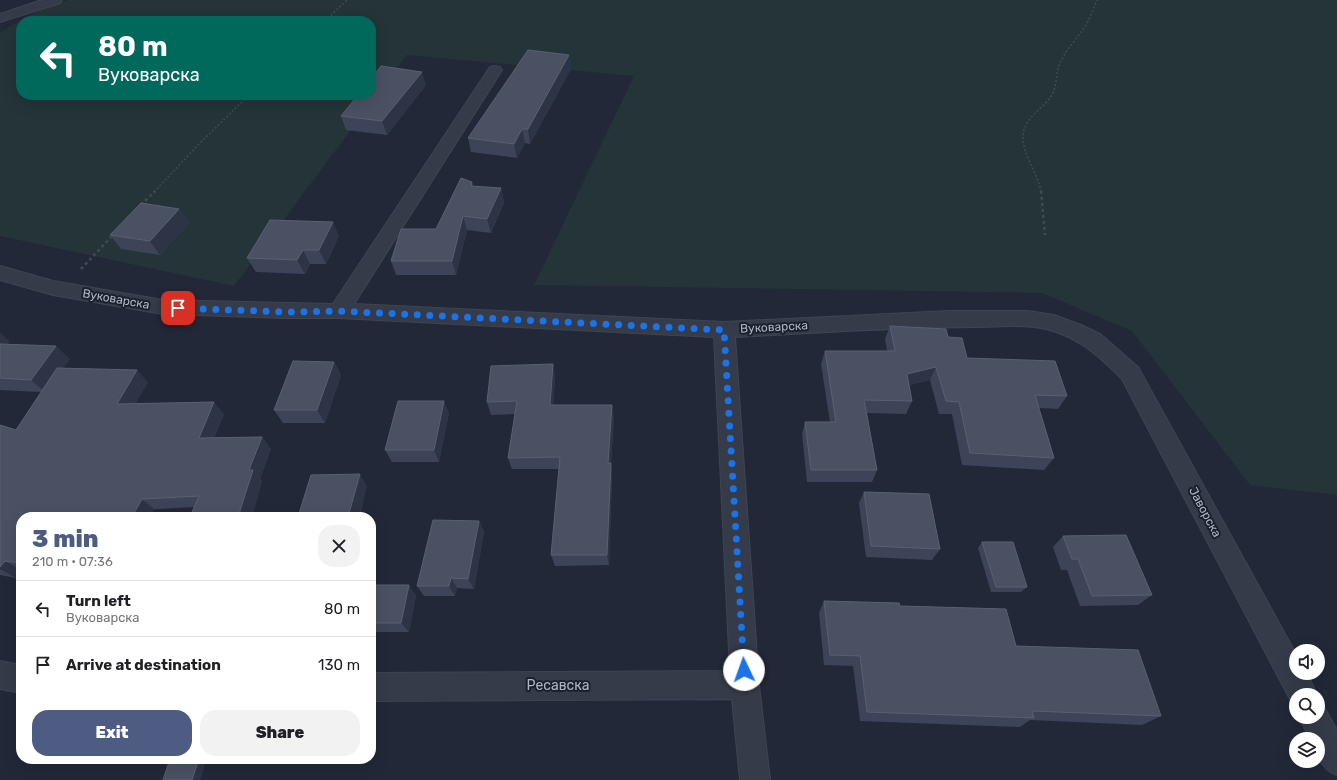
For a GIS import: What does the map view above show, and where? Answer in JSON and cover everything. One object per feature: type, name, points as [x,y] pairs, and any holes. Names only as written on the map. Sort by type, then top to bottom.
[{"type":"street","points":[[0,18],[55,0]]},
{"type":"street","points":[[339,311],[495,70]]},
{"type":"street","name":"Вуковарска","points":[[0,273],[61,290],[163,307],[285,312],[339,311],[724,330],[949,319],[1004,318],[1054,322],[1093,340]]},
{"type":"street","points":[[724,330],[745,685],[755,780]]},
{"type":"street","name":"Јаворска","points":[[1093,340],[1130,373],[1298,688]]},
{"type":"street","points":[[0,675],[16,678]]},
{"type":"street","name":"Ресавска","points":[[376,687],[745,685]]},
{"type":"street","points":[[1318,724],[1337,760]]},
{"type":"path","points":[[330,16],[347,0]]},
{"type":"path","points":[[1045,235],[1046,216],[1043,198],[1038,180],[1024,145],[1024,127],[1028,119],[1044,104],[1056,88],[1056,76],[1059,64],[1065,53],[1089,20],[1097,0]]},
{"type":"path","points":[[138,209],[244,100]]},
{"type":"path","points":[[61,290],[116,232]]},
{"type":"shaded area","points":[[69,0],[1337,0],[1337,495],[1250,485],[1132,331],[1042,293],[534,285],[634,76],[407,55],[376,96],[376,16],[29,16]]},
{"type":"shaded area","points":[[16,23],[16,100],[373,100],[234,286],[0,236],[0,33]]},
{"type":"building","points":[[528,50],[569,55],[528,129],[522,129],[514,144],[468,138]]},
{"type":"building","points":[[381,66],[422,72],[382,121],[341,116],[354,100],[376,100],[376,72]]},
{"type":"building","points":[[461,178],[472,182],[471,186],[501,188],[487,219],[463,216],[452,261],[391,261],[401,229],[436,229]]},
{"type":"building","points":[[141,203],[179,209],[150,241],[110,235]]},
{"type":"building","points":[[270,220],[333,222],[319,250],[303,250],[297,260],[247,258]]},
{"type":"building","points":[[890,326],[946,329],[948,337],[962,338],[967,358],[1055,361],[1067,396],[1035,395],[1054,458],[970,453],[959,402],[946,401],[936,367],[907,374],[912,401],[864,400],[877,470],[811,470],[805,422],[836,422],[825,351],[895,351]]},
{"type":"building","points":[[0,344],[56,346],[31,380],[0,378]]},
{"type":"building","points":[[293,361],[334,362],[317,410],[274,410]]},
{"type":"building","points":[[553,364],[550,405],[612,405],[608,463],[611,463],[607,555],[551,555],[560,457],[508,458],[517,401],[487,402],[491,366]]},
{"type":"building","points":[[57,368],[137,370],[117,404],[214,402],[199,438],[262,437],[249,470],[253,470],[240,512],[192,512],[199,496],[142,499],[135,512],[16,512],[16,562],[5,561],[0,567],[0,425],[16,430]]},
{"type":"building","points":[[398,401],[444,401],[434,450],[385,450]]},
{"type":"building","points":[[360,474],[349,512],[300,512],[311,475]]},
{"type":"building","points":[[864,492],[929,494],[940,549],[871,546]]},
{"type":"building","points":[[433,520],[479,521],[468,579],[451,578],[449,586],[417,586]]},
{"type":"building","points":[[1126,535],[1152,595],[1092,596],[1078,559],[1072,559],[1063,536]]},
{"type":"building","points":[[982,542],[1013,542],[1027,587],[996,587]]},
{"type":"building","points":[[376,585],[409,585],[401,623],[376,623]]},
{"type":"building","points":[[824,601],[899,603],[900,606],[1006,609],[1016,646],[1138,650],[1161,716],[1032,711],[1034,718],[867,712],[860,656],[830,655]]},
{"type":"building","points":[[168,764],[197,764],[192,780],[163,780]]},
{"type":"route","points":[[178,308],[285,312],[339,311],[724,330],[744,670]]}]
